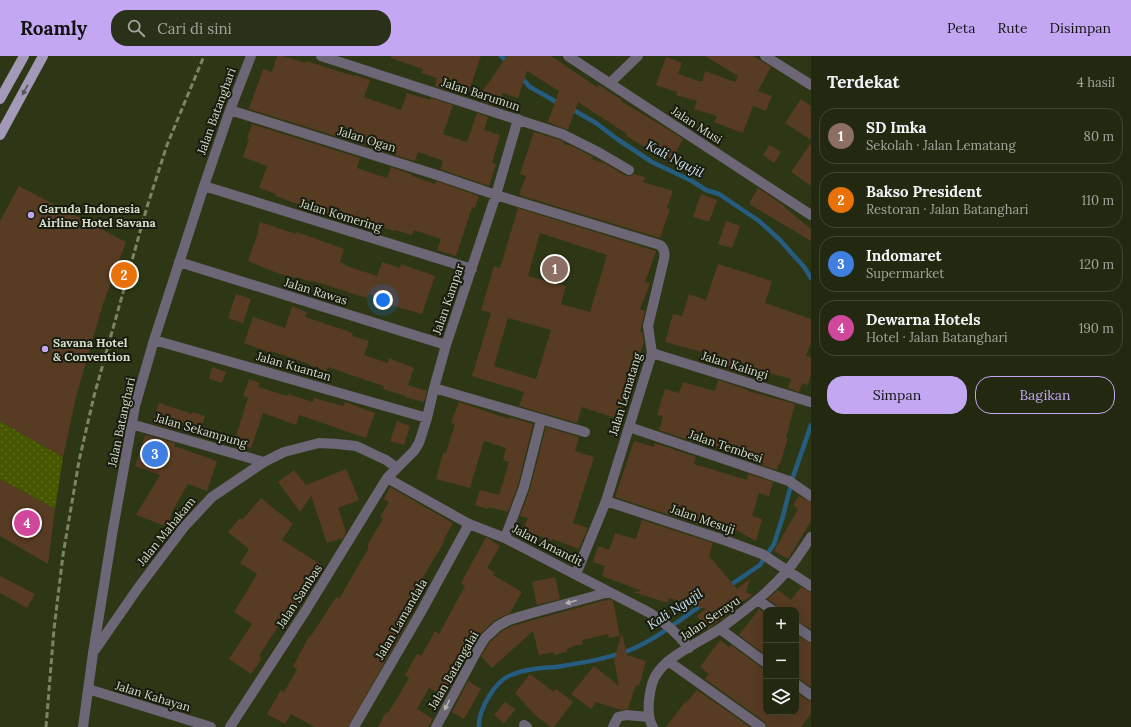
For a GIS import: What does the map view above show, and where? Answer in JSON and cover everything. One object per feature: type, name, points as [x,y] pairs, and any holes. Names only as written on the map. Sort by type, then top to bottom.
[{"type":"main road","points":[[0,99],[24,56]]},
{"type":"main road","points":[[1,132],[44,56]]},
{"type":"street","name":"Jalan Batanghari","points":[[88,689],[113,529],[132,424],[154,340],[179,262],[230,110],[251,56]]},
{"type":"street","name":"Jalan Barumun","points":[[321,56],[562,134],[629,170]]},
{"type":"street","points":[[610,83],[638,56]]},
{"type":"street","points":[[765,56],[811,85]]},
{"type":"street","name":"Jalan Musi","points":[[575,58],[610,83],[811,215]]},
{"type":"street","name":"Jalan Ogan","points":[[230,110],[496,195]]},
{"type":"street","name":"Jalan Kampar","points":[[387,478],[414,451],[419,443],[446,345],[496,195],[518,119]]},
{"type":"street","name":"Jalan Komering","points":[[204,186],[472,269]]},
{"type":"street","name":"Jalan Lematang","points":[[496,195],[660,245],[665,253],[648,326],[652,353],[606,501],[576,574]]},
{"type":"street","name":"Jalan Rawas","points":[[179,262],[446,345]]},
{"type":"street","name":"Jalan Kuantan","points":[[154,340],[427,418]]},
{"type":"street","name":"Jalan Kalingi","points":[[652,353],[810,402]]},
{"type":"street","points":[[434,388],[585,432]]},
{"type":"street","points":[[505,538],[524,487],[541,420]]},
{"type":"street","name":"Jalan Sekampung","points":[[132,424],[264,462]]},
{"type":"street","name":"Jalan Tembesi","points":[[629,427],[789,481],[811,496]]},
{"type":"street","name":"Jalan Mahakam","points":[[93,653],[138,588],[184,527],[212,497],[264,462],[284,452],[319,443],[356,446],[386,460],[397,468]]},
{"type":"street","name":"Jalan Amandit","points":[[387,478],[470,524],[505,538],[662,620],[676,632],[690,648]]},
{"type":"street","name":"Jalan Sambas","points":[[230,727],[306,610],[387,478]]},
{"type":"street","name":"Jalan Mesuji","points":[[606,501],[762,554],[811,586]]},
{"type":"street","name":"Jalan Lamandala","points":[[354,727],[470,524]]},
{"type":"street","name":"Jalan Serayu","points":[[648,717],[653,681],[658,672],[668,661],[720,629],[758,600],[787,571],[811,537]]},
{"type":"street","name":"Jalan Batangalai","points":[[436,727],[477,651],[485,638],[498,626],[509,620],[609,592]]},
{"type":"street","points":[[758,600],[768,607]]},
{"type":"street","points":[[720,629],[763,661]]},
{"type":"street","points":[[799,629],[811,637]]},
{"type":"street","points":[[668,661],[761,727]]},
{"type":"street","points":[[799,686],[811,695]]},
{"type":"street","points":[[83,727],[88,689]]},
{"type":"street","name":"Jalan Kahayan","points":[[88,689],[211,727]]},
{"type":"street","points":[[613,727],[618,717],[626,715],[648,717],[653,727]]},
{"type":"green space","points":[[0,421],[63,457],[55,509],[0,479]]},
{"type":"building","points":[[277,56],[283,56],[305,63],[306,61],[370,80],[364,97],[401,110],[407,93],[430,100],[431,98],[453,105],[443,134],[467,142],[477,113],[488,117],[484,130],[500,135],[492,163],[496,164],[489,186],[440,169],[443,161],[418,152],[415,161],[395,155],[396,151],[366,141],[364,145],[249,109],[263,69],[272,72]]},
{"type":"building","points":[[391,56],[481,56],[469,91],[459,88],[457,93],[435,86],[437,78],[421,73],[423,69],[391,58]]},
{"type":"building","points":[[507,56],[551,56],[597,87],[599,85],[622,100],[621,101],[674,133],[683,139],[671,162],[626,136],[627,134],[578,102],[568,130],[548,122],[559,91],[527,71],[518,98],[503,93],[501,99],[495,97],[492,105],[481,101],[483,96],[480,95]]},
{"type":"building","points":[[705,56],[753,56],[771,67],[758,91],[772,96],[766,111],[753,106],[743,133],[714,122],[717,116],[694,109],[697,101],[676,95],[677,92],[656,85],[666,57],[682,63],[678,74],[702,82],[705,71],[735,82],[738,76]]},
{"type":"building","points":[[801,99],[811,106],[811,140],[785,123]]},
{"type":"building","points":[[252,124],[360,158],[357,168],[387,178],[391,167],[435,184],[436,181],[479,196],[475,208],[472,207],[456,256],[437,250],[441,239],[414,230],[412,235],[394,231],[361,220],[359,225],[275,196],[276,194],[259,188],[267,166],[243,157]]},
{"type":"building","points":[[534,132],[560,140],[564,142],[564,144],[574,147],[593,157],[592,159],[606,164],[626,176],[634,174],[645,177],[643,182],[673,191],[667,208],[670,209],[660,238],[519,195],[526,176],[520,174]]},
{"type":"building","points":[[811,143],[811,186],[791,172]]},
{"type":"building","points":[[770,145],[781,152],[774,163],[763,155]]},
{"type":"building","name":"Savana Hotel & Convention","points":[[19,186],[126,242],[103,304],[77,393],[63,457],[0,421],[0,221]]},
{"type":"building","points":[[758,188],[785,206],[784,207],[811,229],[811,241],[749,204]]},
{"type":"building","points":[[701,194],[717,200],[709,222],[693,217]]},
{"type":"building","points":[[518,208],[656,251],[645,282],[650,283],[640,309],[645,311],[640,332],[642,332],[644,342],[632,376],[635,377],[630,391],[627,390],[618,419],[582,407],[577,423],[519,406],[524,392],[472,376],[491,313],[481,310],[494,266],[500,268]],"holes":[[[540,233],[607,255],[590,312],[561,304],[566,286],[528,276]],[[508,318],[551,330],[536,379],[494,366]]]},
{"type":"building","points":[[726,221],[740,226],[732,248],[718,244]]},
{"type":"building","points":[[260,222],[296,234],[297,232],[344,249],[340,262],[345,264],[344,265],[377,276],[382,262],[400,268],[401,264],[435,276],[422,314],[390,305],[391,302],[369,294],[367,298],[313,281],[280,274],[248,261],[258,233]]},
{"type":"building","points":[[718,264],[772,281],[765,303],[811,319],[811,342],[806,356],[811,357],[811,374],[808,385],[802,383],[799,392],[788,388],[791,379],[755,369],[752,377],[722,368],[724,358],[665,342],[673,314],[682,316],[689,294],[706,300]]},
{"type":"building","points":[[236,294],[251,299],[243,323],[228,318]]},
{"type":"building","points":[[292,306],[307,312],[305,317],[353,333],[352,336],[369,341],[364,355],[388,363],[389,358],[414,368],[408,385],[427,391],[424,402],[383,389],[384,386],[328,367],[326,371],[244,343],[253,317],[285,328]]},
{"type":"building","points":[[212,367],[226,372],[222,383],[209,379]]},
{"type":"building","points":[[249,379],[260,383],[258,387],[287,396],[288,394],[313,402],[314,398],[343,406],[345,402],[375,413],[366,438],[299,415],[296,425],[263,413],[251,448],[234,442],[248,398],[243,396]]},
{"type":"building","points":[[718,380],[748,391],[795,404],[786,438],[788,438],[777,470],[752,462],[753,458],[742,454],[701,441],[700,444],[659,430],[663,416],[657,415],[665,389],[679,393],[683,382],[715,391]]},
{"type":"building","points":[[459,402],[509,419],[509,417],[533,424],[518,485],[508,512],[489,507],[488,509],[475,505],[480,490],[499,495],[509,462],[503,460],[506,448],[484,441],[470,488],[436,479],[443,453],[446,453],[455,424],[451,423]]},
{"type":"building","points":[[159,403],[192,414],[193,412],[205,416],[201,429],[182,423],[179,431],[152,423]]},
{"type":"building","points":[[397,421],[410,426],[404,445],[390,441]]},
{"type":"building","points":[[546,427],[579,437],[575,451],[594,457],[573,523],[588,528],[579,549],[523,530],[528,518],[520,516],[530,489]]},
{"type":"building","points":[[145,435],[175,443],[174,446],[217,461],[207,491],[188,484],[172,512],[168,527],[136,515],[160,475],[135,466]]},
{"type":"building","points":[[634,441],[654,447],[655,443],[696,457],[694,464],[747,480],[748,474],[773,482],[769,496],[759,493],[752,516],[762,519],[756,541],[724,523],[734,536],[615,497]]},
{"type":"building","points":[[346,469],[359,500],[338,508],[346,532],[343,538],[327,543],[311,496],[300,512],[278,482],[294,470],[306,485]]},
{"type":"building","points":[[0,479],[55,509],[48,564],[0,536]]},
{"type":"building","points":[[390,487],[453,523],[414,596],[418,598],[407,617],[410,618],[348,727],[314,727],[291,714],[285,724],[267,714],[281,690],[284,692],[297,669],[293,666],[310,635],[311,636],[336,597],[339,599],[368,549],[368,544],[383,519],[380,517],[389,502],[384,499]]},
{"type":"building","points":[[799,496],[811,502],[811,521],[788,559],[774,551],[798,509],[793,505]]},
{"type":"building","points":[[261,498],[293,524],[282,540],[323,566],[287,622],[283,619],[259,656],[262,658],[251,674],[229,659],[252,624],[234,612],[257,574],[240,563],[249,549],[228,532],[240,518],[242,520]]},
{"type":"building","points":[[642,520],[713,543],[709,556],[737,589],[750,579],[746,592],[752,595],[708,629],[697,616],[706,609],[669,598],[668,603],[633,592],[642,591],[602,576],[605,566],[593,562],[598,546],[609,550],[615,533],[636,539]]},
{"type":"building","points":[[486,537],[500,546],[487,568],[494,572],[493,575],[522,592],[510,613],[495,620],[479,635],[445,697],[429,688],[417,709],[433,719],[428,727],[378,727],[386,712],[388,713],[409,678],[405,675],[417,654],[421,656],[435,631],[439,634],[465,586],[461,583]]},
{"type":"building","points":[[0,576],[35,594],[27,608],[0,593]]},
{"type":"building","points":[[555,577],[560,599],[537,605],[532,582]]},
{"type":"building","points":[[801,587],[811,592],[811,629],[799,623],[799,607],[777,607],[768,599],[778,590],[791,600]]},
{"type":"building","points":[[609,599],[613,601],[620,636],[609,638],[608,634],[582,640],[583,644],[570,647],[571,648],[567,649],[567,652],[554,655],[554,652],[539,655],[533,631],[492,668],[481,656],[490,642],[502,631],[512,626]]},
{"type":"building","points":[[759,609],[763,612],[763,653],[739,635]]},
{"type":"building","points":[[622,633],[627,655],[646,661],[639,686],[636,685],[628,709],[621,710],[596,702],[591,709],[571,694],[594,666],[619,686],[614,660]]},
{"type":"building","points":[[799,637],[811,643],[811,687],[800,679]]},
{"type":"building","points":[[720,640],[729,647],[731,645],[763,668],[763,715],[799,715],[799,694],[811,701],[811,713],[801,727],[767,727],[765,722],[705,679],[709,674],[700,667]]},
{"type":"building","points":[[530,674],[554,692],[556,689],[573,702],[554,727],[551,727],[536,716],[515,693]]},
{"type":"building","points":[[468,681],[481,689],[464,719],[452,712]]},
{"type":"building","points":[[697,690],[750,727],[666,727],[685,702],[686,703]]},
{"type":"building","points":[[505,702],[516,709],[504,723],[494,715]]},
{"type":"waterway","name":"Kali Ngujil","points":[[501,56],[509,63]]},
{"type":"waterway","name":"Kali Ngujil","points":[[520,76],[530,87],[560,104]]},
{"type":"waterway","name":"Kali Ngujil","points":[[570,108],[596,123],[652,162],[692,181],[706,190],[719,194],[759,221],[780,240],[804,267],[811,278]]},
{"type":"waterway","name":"Kali Ngujil","points":[[729,586],[760,565],[774,544],[793,477],[811,425]]},
{"type":"waterway","name":"Kali Ngujil","points":[[479,727],[479,720],[484,705],[499,683],[505,678],[522,671],[585,662],[630,650],[658,635],[703,604]]},
{"type":"railway","points":[[46,727],[54,629],[63,555],[79,461],[94,396],[147,207],[167,145],[204,56]]},
{"type":"place","name":"Garuda Indonesia Airline Hotel Savana","points":[[31,215]]},
{"type":"place","name":"SD Imka","points":[[555,269]]},
{"type":"place","name":"Bakso President","points":[[124,275]]},
{"type":"place","name":"Savana Hotel & Convention","points":[[45,349]]},
{"type":"place","name":"Indomaret","points":[[155,454]]},
{"type":"place","name":"Dewarna Hotels","points":[[27,523]]}]
